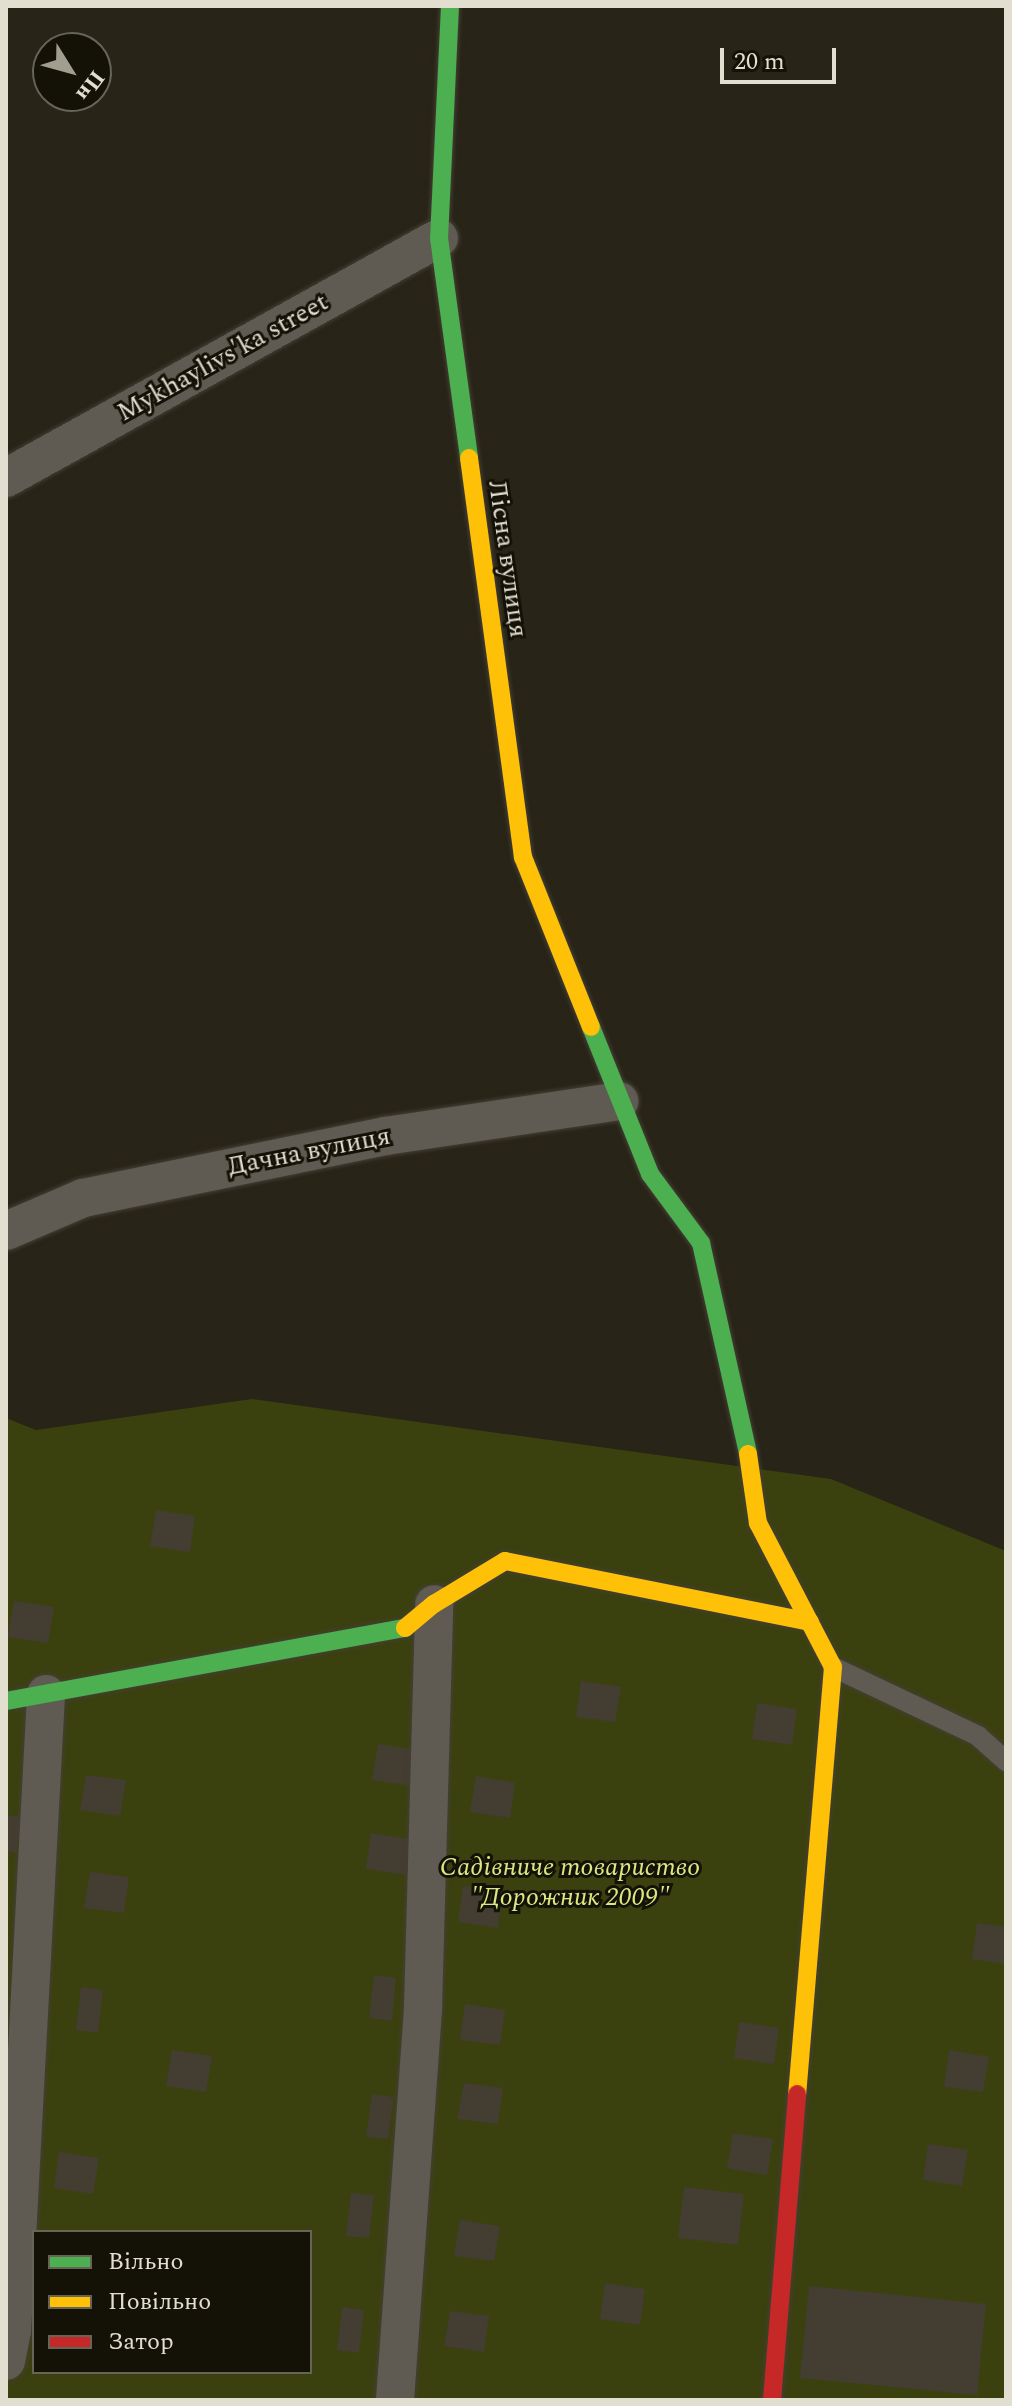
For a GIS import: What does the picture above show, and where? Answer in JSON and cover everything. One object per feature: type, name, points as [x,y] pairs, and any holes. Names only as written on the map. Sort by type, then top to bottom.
[{"type":"street","name":"Лісна вулиця","points":[[450,6],[439,238],[523,857],[650,1174],[701,1243],[744,1430],[758,1523],[833,1667]]},
{"type":"street","name":"Mykhaylivsʹka street","points":[[6,478],[439,238]]},
{"type":"street","name":"Дачна вулиця","points":[[6,1231],[83,1198],[386,1136],[619,1101]]},
{"type":"street","points":[[6,1701],[404,1628],[434,1604],[505,1561],[810,1622]]},
{"type":"street","points":[[395,2400],[423,2007],[434,1604]]},
{"type":"street","points":[[772,2400],[833,1667]]},
{"type":"street","points":[[6,2361],[12,2331],[46,1694]]},
{"type":"lane","points":[[833,1667],[978,1736],[1006,1761]]},
{"type":"green space","name":"Садівниче товариство \"Дорожник 2009\"","points":[[252,1399],[831,1479],[1006,1551],[1006,2400],[6,2400],[6,1418],[36,1430]]},
{"type":"building","points":[[156,1510],[195,1516],[190,1552],[150,1546]]},
{"type":"building","points":[[14,1601],[54,1607],[48,1643],[8,1637]]},
{"type":"building","points":[[581,1681],[621,1687],[615,1722],[576,1717]]},
{"type":"building","points":[[757,1703],[797,1709],[792,1745],[752,1739]]},
{"type":"building","points":[[378,1744],[417,1750],[412,1786],[372,1780]]},
{"type":"building","points":[[86,1775],[126,1780],[120,1816],[80,1810]]},
{"type":"building","points":[[476,1776],[515,1783],[510,1818],[470,1812]]},
{"type":"building","points":[[6,1815],[22,1817],[16,1853],[6,1851]]},
{"type":"building","points":[[371,1833],[411,1839],[406,1875],[366,1869]]},
{"type":"building","points":[[90,1872],[129,1877],[124,1913],[84,1908]]},
{"type":"building","points":[[463,1886],[503,1892],[498,1928],[458,1922]]},
{"type":"building","points":[[977,1923],[1006,1927],[1006,1964],[972,1959]]},
{"type":"building","points":[[374,1975],[396,1978],[392,2021],[369,2018]]},
{"type":"building","points":[[81,1987],[103,1990],[98,2033],[76,2030]]},
{"type":"building","points":[[465,2004],[505,2010],[500,2045],[460,2040]]},
{"type":"building","points":[[739,2022],[779,2028],[774,2064],[734,2058]]},
{"type":"building","points":[[172,2050],[212,2056],[206,2092],[166,2086]]},
{"type":"building","points":[[949,2050],[989,2057],[983,2092],[944,2087]]},
{"type":"building","points":[[464,2083],[503,2088],[498,2124],[457,2119]]},
{"type":"building","points":[[372,2094],[394,2097],[388,2139],[366,2137]]},
{"type":"building","points":[[733,2133],[773,2139],[767,2175],[727,2168]]},
{"type":"building","points":[[928,2144],[968,2150],[962,2186],[923,2180]]},
{"type":"building","points":[[59,2152],[99,2158],[93,2194],[54,2188]]},
{"type":"building","points":[[684,2187],[744,2194],[738,2245],[678,2238]]},
{"type":"building","points":[[351,2193],[374,2195],[369,2238],[346,2236]]},
{"type":"building","points":[[460,2220],[500,2226],[494,2261],[454,2256]]},
{"type":"building","points":[[605,2283],[645,2289],[640,2325],[600,2319]]},
{"type":"building","points":[[809,2286],[986,2304],[977,2395],[800,2378]]},
{"type":"building","points":[[342,2307],[364,2310],[359,2353],[337,2350]]},
{"type":"building","points":[[450,2311],[489,2316],[484,2352],[444,2346]]},
{"type":"traffic: fast","points":[[450,6],[439,238],[469,458]]},
{"type":"traffic: fast","points":[[591,1027],[650,1174],[701,1243],[748,1454]]},
{"type":"traffic: fast","points":[[6,1701],[405,1628]]},
{"type":"traffic: slow","points":[[469,458],[523,857],[591,1027]]},
{"type":"traffic: slow","points":[[748,1454],[758,1523],[833,1667],[797,2094]]},
{"type":"traffic: slow","points":[[405,1628],[434,1604],[505,1561],[810,1622]]},
{"type":"traffic: jam","points":[[772,2400],[797,2094]]}]
